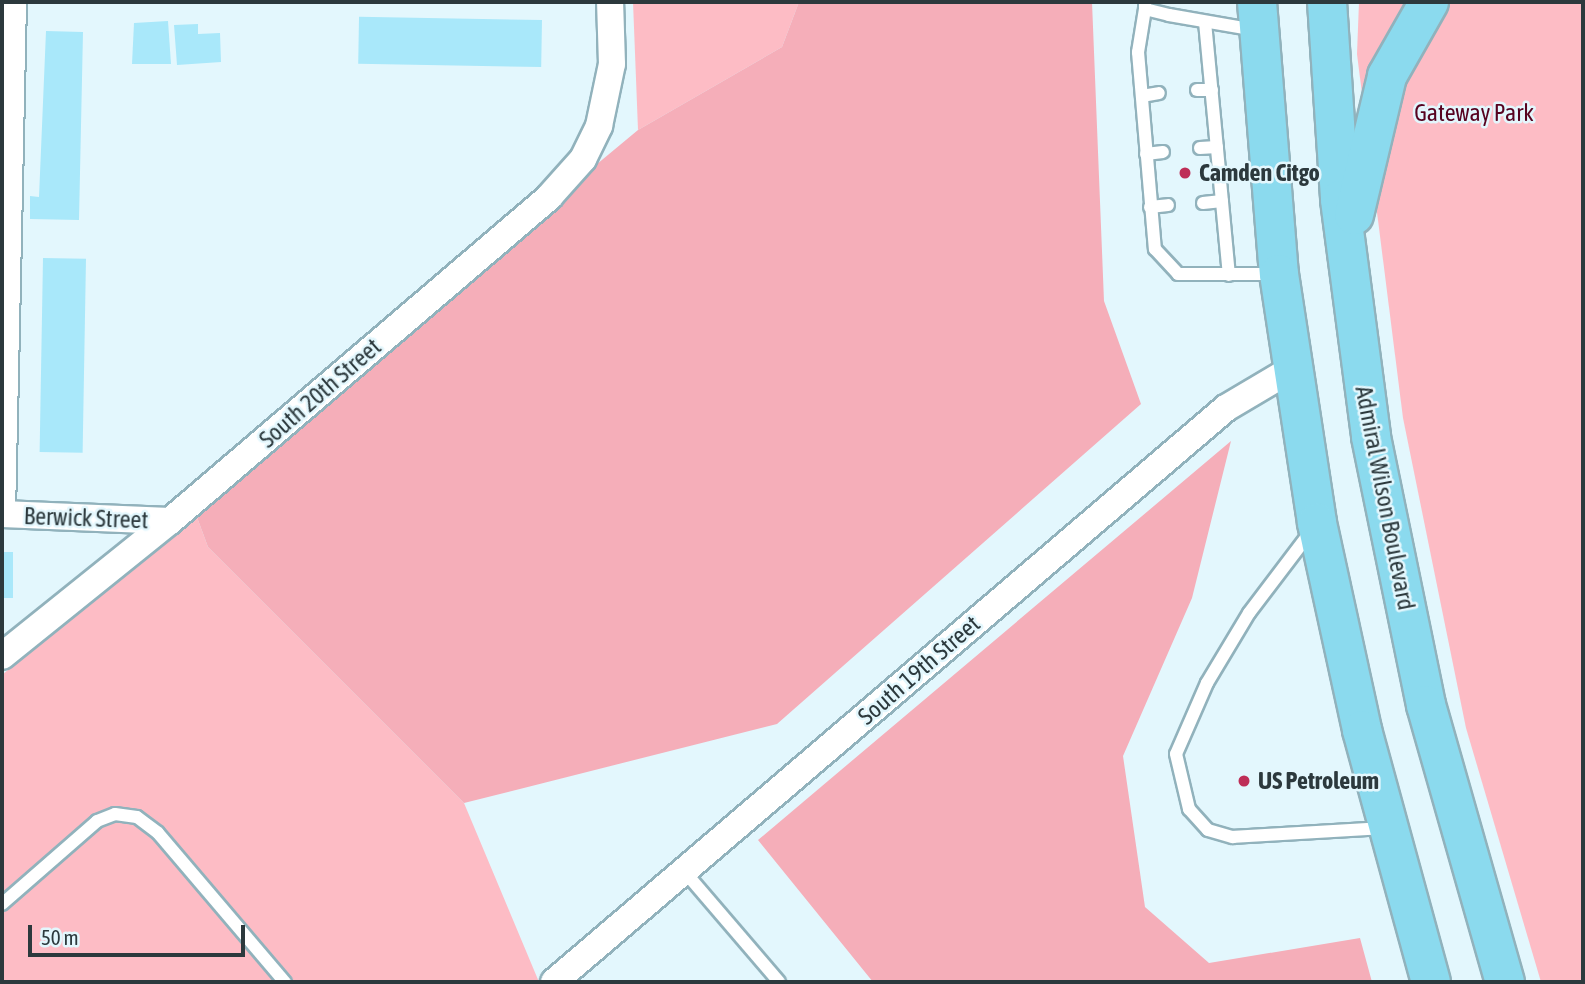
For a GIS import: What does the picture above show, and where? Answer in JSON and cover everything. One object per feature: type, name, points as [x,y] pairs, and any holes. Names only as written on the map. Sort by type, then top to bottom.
[{"type":"highway","name":"Admiral Wilson Boulevard","points":[[1327,2],[1346,251],[1371,437],[1415,658],[1504,982]]},
{"type":"highway","points":[[1346,251],[1387,76],[1429,2]]},
{"type":"highway","points":[[1258,16],[1279,274],[1317,523],[1387,828],[1431,982]]},
{"type":"street","points":[[2,514],[5,218],[13,2]]},
{"type":"street","name":"South 20th Street","points":[[2,656],[170,521],[549,197],[583,159],[604,103],[611,64],[610,2]]},
{"type":"street","name":"South 19th Street","points":[[554,982],[1226,408],[1292,369]]},
{"type":"street","name":"Berwick Street","points":[[2,514],[170,521]]},
{"type":"lane","points":[[1258,16],[1205,22],[1145,5],[1138,52],[1150,207],[1154,249],[1178,274],[1279,274]]},
{"type":"lane","points":[[1205,22],[1229,275]]},
{"type":"lane","points":[[1197,90],[1212,90]]},
{"type":"lane","points":[[1142,96],[1159,93]]},
{"type":"lane","points":[[1200,148],[1217,146]]},
{"type":"lane","points":[[1146,154],[1163,152]]},
{"type":"lane","points":[[1203,203],[1222,201]]},
{"type":"lane","points":[[1150,207],[1168,205]]},
{"type":"lane","points":[[1317,523],[1249,613],[1207,683],[1176,754],[1189,809],[1208,830],[1233,837],[1387,828]]},
{"type":"lane","points":[[2,904],[97,821],[115,814],[137,817],[158,833],[285,982]]},
{"type":"lane","points":[[684,871],[779,982]]},
{"type":"green space","points":[[633,2],[799,2],[782,47],[638,130]]},
{"type":"green space","name":"Gateway Park","points":[[1359,2],[1583,2],[1583,982],[1541,982],[1466,728],[1403,418],[1357,54]]},
{"type":"green space","points":[[191,501],[208,547],[464,803],[539,982],[2,982],[2,675],[129,567]]},
{"type":"shaded area","points":[[799,2],[1092,2],[1104,301],[1141,404],[777,724],[464,803],[208,547],[191,501],[638,130],[782,47]]},
{"type":"shaded area","points":[[1231,441],[1192,598],[1123,756],[1145,907],[1209,963],[1360,938],[1372,982],[873,982],[758,840]]},
{"type":"building","points":[[359,17],[542,20],[541,67],[358,64]]},
{"type":"building","points":[[168,21],[171,64],[132,64],[134,23]]},
{"type":"building","points":[[198,24],[198,34],[220,33],[221,62],[177,65],[174,25]]},
{"type":"building","points":[[46,31],[83,32],[79,220],[30,219],[30,196],[39,197]]},
{"type":"building","points":[[43,258],[86,259],[83,453],[40,452]]},
{"type":"building","points":[[2,552],[13,552],[13,598],[2,598]]},
{"type":"place","name":"Camden Citgo","points":[[1185,173]]},
{"type":"place","name":"US Petroleum","points":[[1244,781]]}]
